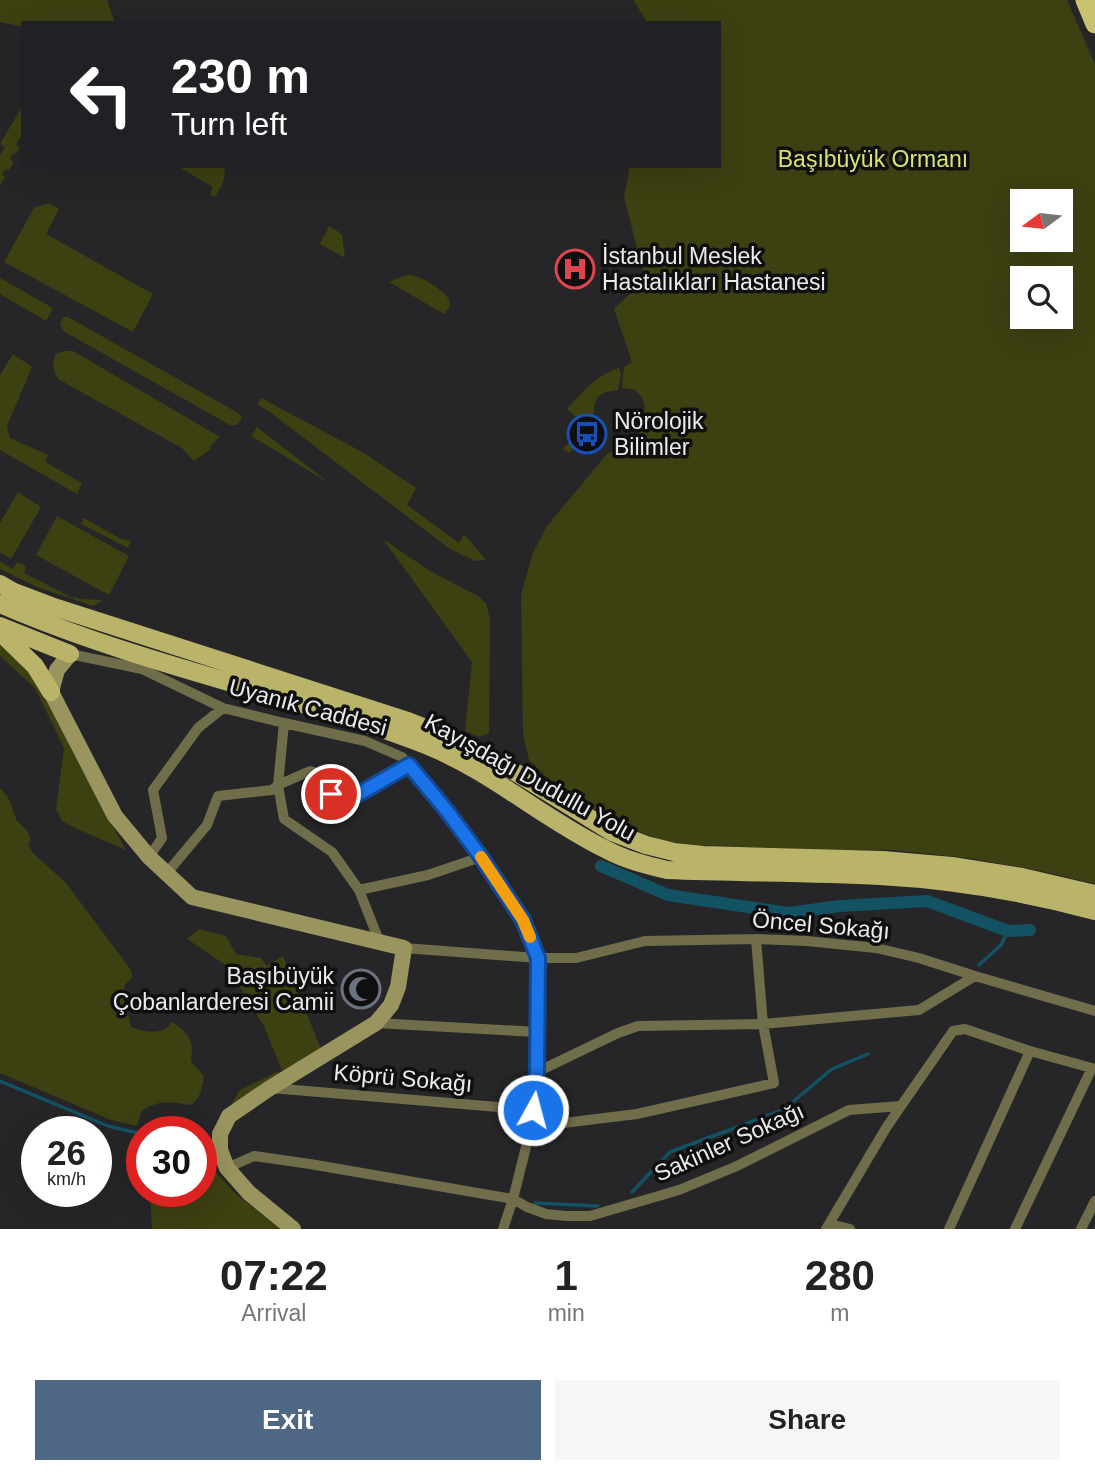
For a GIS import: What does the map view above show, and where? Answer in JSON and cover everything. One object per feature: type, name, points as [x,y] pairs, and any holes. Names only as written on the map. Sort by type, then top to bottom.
[{"type":"highway","points":[[1085,0],[1095,24]]},
{"type":"main road","name":"Kayışdağı Dudullu Yolu","points":[[0,584],[51,606],[408,721],[513,771],[612,832],[646,845],[674,852],[704,855],[883,860],[952,866],[1022,877],[1095,894]]},
{"type":"main road","name":"Kayışdağı Dudullu Yolu","points":[[0,604],[46,624],[388,729],[443,752],[500,784],[568,829],[634,862],[667,870],[881,876],[947,882],[1016,892],[1095,911]]},
{"type":"main road","points":[[0,625],[70,653],[57,670],[51,692]]},
{"type":"main road","points":[[0,632],[35,666],[115,816],[149,857],[192,897],[404,948],[398,987],[391,1005],[376,1023],[229,1116],[220,1134],[220,1150],[227,1168],[249,1194],[293,1229]]},
{"type":"street","name":"Uyanık Caddesi","points":[[70,653],[142,669],[223,708],[365,741],[402,757],[447,811],[523,920],[538,958],[537,1072],[531,1127],[503,1229]]},
{"type":"street","points":[[149,857],[162,838],[153,790],[198,728],[223,708]]},
{"type":"street","points":[[284,723],[278,785],[284,820],[332,852],[359,890],[380,943]]},
{"type":"street","points":[[166,874],[207,825],[218,796],[272,790],[310,771],[314,772],[331,794],[342,797],[357,795],[409,765]]},
{"type":"street","points":[[359,890],[428,875],[481,857]]},
{"type":"street","points":[[531,1127],[637,1114],[774,1083],[763,1024],[757,939]]},
{"type":"street","name":"Öncel Sokağı","points":[[404,948],[538,958],[576,958],[645,941],[807,941],[876,948],[919,958],[1095,1011]]},
{"type":"street","points":[[537,1072],[638,1026],[763,1024],[919,1010],[975,976]]},
{"type":"street","points":[[376,1023],[537,1032]]},
{"type":"street","points":[[849,1229],[828,1227],[901,1106],[953,1031],[965,1029],[1093,1068],[1015,1229]]},
{"type":"street","points":[[949,1229],[1030,1051]]},
{"type":"street","name":"Köprü Sokağı","points":[[270,1088],[533,1110]]},
{"type":"street","name":"Sakinler Sokağı","points":[[227,1168],[254,1156],[513,1199],[546,1214],[590,1216],[679,1190],[737,1166],[849,1110],[901,1106]]},
{"type":"street","points":[[1081,1229],[1095,1201]]},
{"type":"green space","points":[[0,0],[107,0],[114,21],[21,21],[21,27],[0,22]]},
{"type":"green space","name":"Başıbüyük Ormanı","points":[[634,0],[1067,0],[1095,64],[1095,884],[968,858],[892,850],[816,850],[695,845],[663,841],[616,823],[554,784],[529,760],[523,734],[521,595],[533,553],[547,526],[607,454],[635,437],[641,429],[645,407],[642,397],[635,390],[622,388],[624,367],[632,362],[614,309],[645,279],[624,197],[630,168],[721,168],[721,21],[646,21]]},
{"type":"green space","points":[[21,108],[21,138],[16,145],[20,147],[10,159],[14,162],[2,175],[5,177],[0,186],[0,156],[5,147],[0,144]]},
{"type":"green space","points":[[180,168],[224,168],[224,178],[215,197],[210,194],[213,187]]},
{"type":"green space","points":[[49,203],[59,209],[46,234],[153,294],[133,332],[4,262],[34,208]]},
{"type":"green space","points":[[329,226],[342,234],[345,258],[320,244]]},
{"type":"green space","points":[[407,275],[425,280],[447,297],[450,301],[449,308],[444,314],[389,282]]},
{"type":"green space","points":[[0,278],[53,308],[46,321],[0,294]]},
{"type":"green space","points":[[63,317],[68,317],[238,413],[241,420],[237,425],[230,425],[63,331],[60,325]]},
{"type":"green space","points":[[73,351],[220,437],[210,446],[211,449],[194,461],[182,448],[58,379],[54,361],[56,354]]},
{"type":"green space","points":[[13,354],[32,367],[7,426],[10,438],[48,455],[45,462],[82,483],[77,494],[0,450],[0,375]]},
{"type":"green space","points":[[619,368],[621,374],[618,390],[598,397],[590,426],[569,453],[563,449],[585,425],[567,409],[597,379]]},
{"type":"green space","points":[[261,398],[364,453],[416,488],[407,505],[459,543],[464,534],[486,560],[475,561],[450,549],[257,404]]},
{"type":"green space","points":[[257,427],[329,483],[251,436]]},
{"type":"green space","points":[[18,492],[41,507],[11,559],[0,552],[0,523]]},
{"type":"green space","points":[[57,516],[129,556],[109,595],[36,555]]},
{"type":"green space","points":[[84,518],[121,539],[131,541],[128,548],[81,524]]},
{"type":"green space","points":[[383,539],[430,571],[478,596],[486,603],[490,619],[489,733],[479,737],[465,731],[472,662]]},
{"type":"green space","points":[[0,561],[13,569],[17,562],[26,566],[24,573],[73,598],[103,600],[93,606],[37,587],[0,569]]},
{"type":"green space","points":[[0,642],[39,683],[75,757],[126,850],[62,821],[56,809],[64,748],[35,688],[0,656]]},
{"type":"green space","points":[[0,788],[8,797],[17,821],[27,830],[31,839],[28,845],[32,852],[66,883],[131,970],[132,977],[124,986],[131,1027],[155,1032],[165,1029],[172,1022],[188,1037],[192,1045],[191,1061],[204,1076],[199,1096],[191,1105],[159,1103],[141,1112],[140,1116],[126,1116],[126,1123],[112,1120],[112,1116],[102,1116],[0,1073]]},
{"type":"green space","points":[[199,929],[226,936],[236,954],[261,958],[267,966],[283,956],[321,1049],[283,1073],[264,1026],[227,966],[187,939]]},
{"type":"green space","points":[[279,1071],[279,1079],[229,1112],[217,1135],[217,1129],[240,1090]]},
{"type":"green space","points":[[217,1173],[236,1194],[280,1229],[152,1229],[151,1207],[217,1207]]},
{"type":"waterway","points":[[601,866],[668,895],[788,913],[840,906],[927,901],[1008,931],[1030,930]]},
{"type":"waterway","points":[[979,965],[1001,945],[1008,931]]},
{"type":"waterway","points":[[632,1192],[670,1152],[783,1110],[832,1069],[868,1054]]},
{"type":"waterway","points":[[0,1081],[108,1126],[126,1130]]},
{"type":"waterway","points":[[535,1203],[598,1206]]},
{"type":"slow traffic","points":[[481,857],[523,920],[530,937]]},
{"type":"place","name":"İstanbul Meslek Hastalıkları Hastanesi","points":[[575,269]]},
{"type":"place","name":"Nörolojik Bilimler","points":[[587,434]]},
{"type":"place","name":"Başıbüyük Çobanlarderesi Camii","points":[[361,989]]},
{"type":"route","points":[[331,794],[342,797],[357,795],[409,765],[481,857],[523,920],[538,958],[537,1072],[533,1110]]}]
